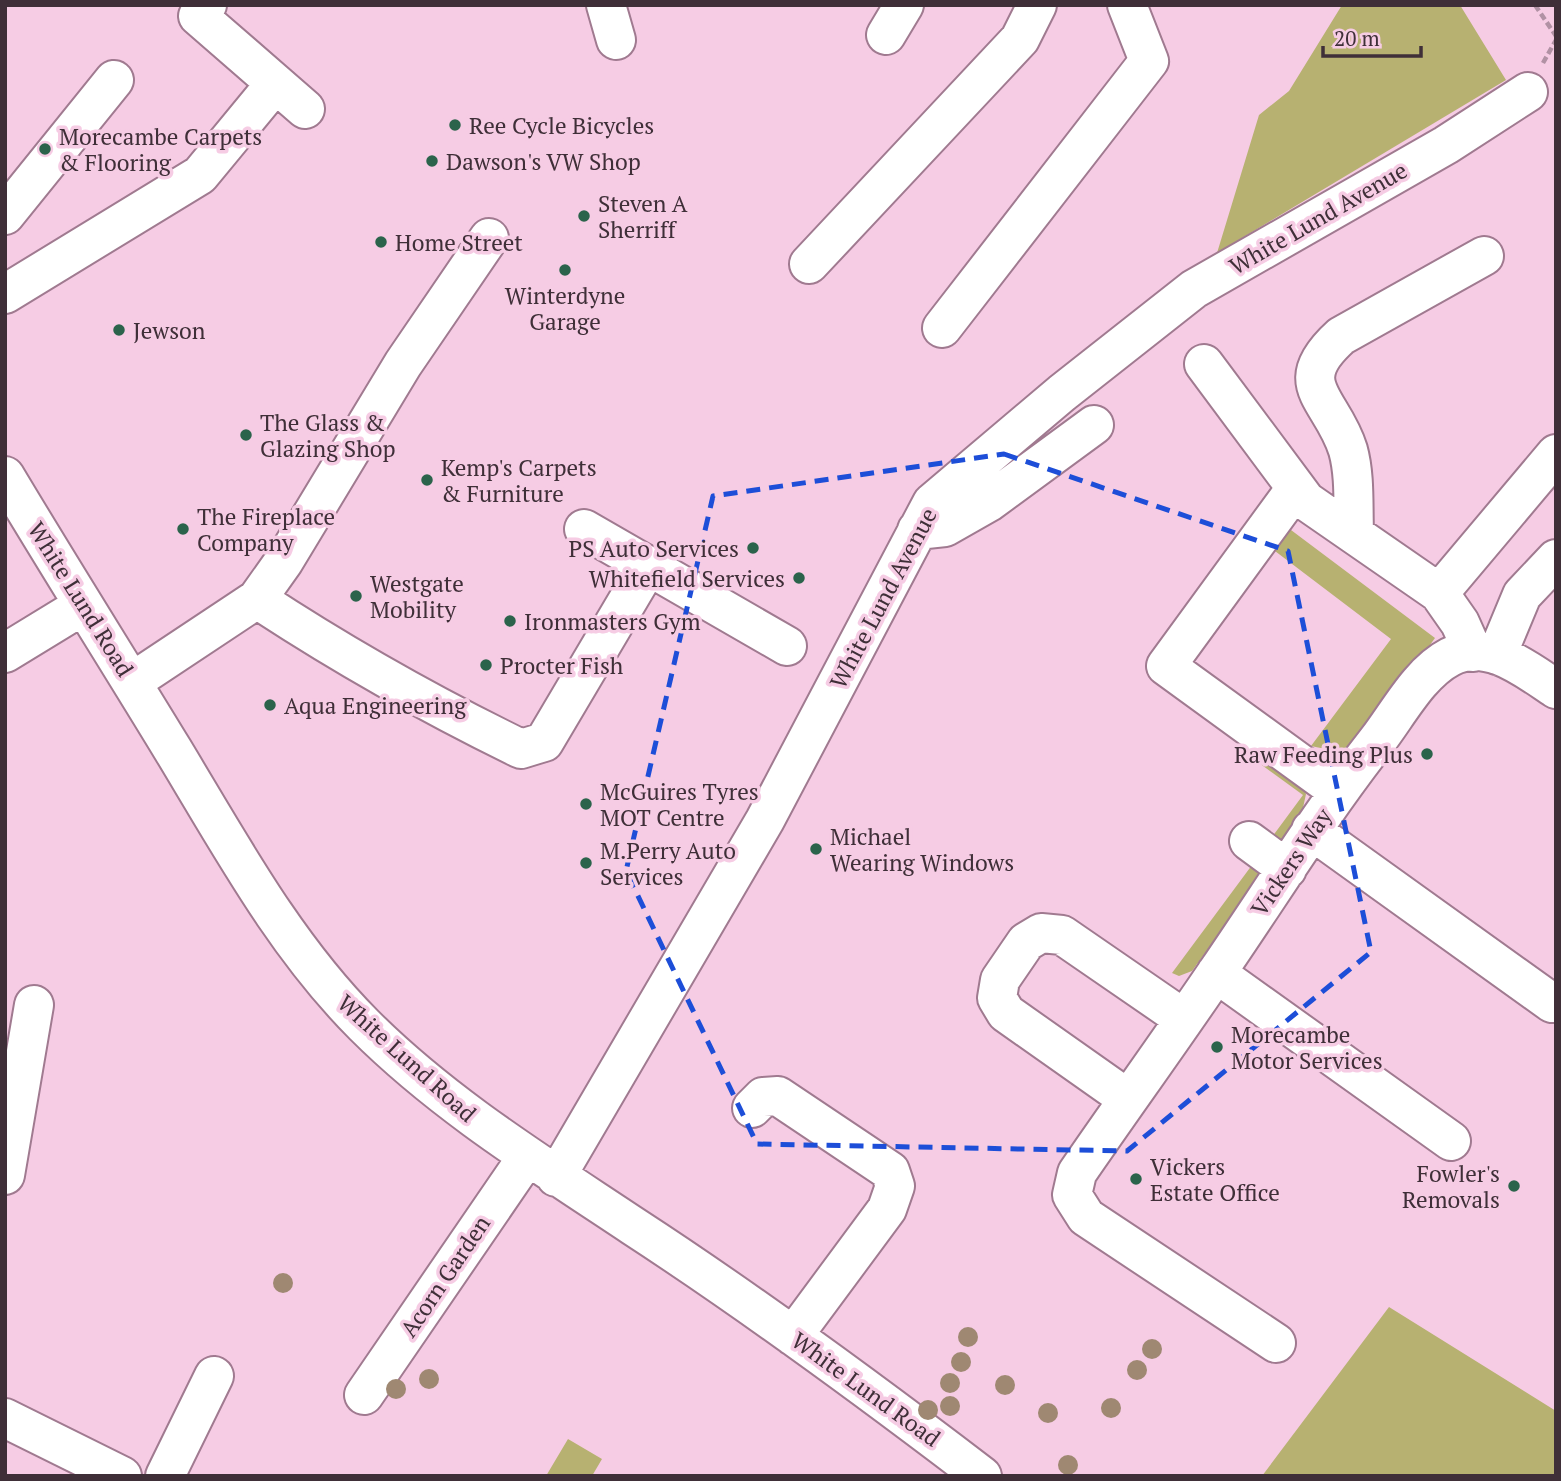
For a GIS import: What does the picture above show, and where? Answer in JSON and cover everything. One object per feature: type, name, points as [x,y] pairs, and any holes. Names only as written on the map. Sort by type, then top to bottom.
[{"type":"street","points":[[207,5],[198,16],[305,109]]},
{"type":"street","points":[[809,264],[1020,39],[1037,5]]},
{"type":"street","points":[[942,328],[1149,61],[1127,5]]},
{"type":"street","points":[[5,215],[114,80]]},
{"type":"street","points":[[5,294],[200,175],[275,84]]},
{"type":"street","name":"White Lund Avenue","points":[[541,1167],[765,820],[932,503],[1062,393],[1194,289],[1446,145],[1528,92]]},
{"type":"street","points":[[132,682],[257,599],[284,561],[403,364],[489,238]]},
{"type":"street","points":[[1354,532],[1348,449],[1316,387],[1313,371],[1321,353],[1341,336],[1484,257]]},
{"type":"street","points":[[1204,365],[1306,500],[1439,593],[1485,653],[1515,661],[1556,690]]},
{"type":"street","points":[[917,530],[945,527],[989,502],[1094,425]]},
{"type":"street","points":[[1439,593],[1556,454]]},
{"type":"street","name":"White Lund Road","points":[[5,476],[262,898],[316,974],[366,1027],[438,1091],[541,1167],[793,1336],[982,1476]]},
{"type":"street","points":[[1296,488],[1166,666],[1338,791]]},
{"type":"street","points":[[584,529],[647,568],[787,646]]},
{"type":"street","points":[[1485,653],[1521,595],[1556,559]]},
{"type":"street","points":[[257,599],[316,638],[425,701],[521,749],[544,742],[647,568]]},
{"type":"street","points":[[5,653],[82,606]]},
{"type":"street","name":"Vickers Way","points":[[1276,1343],[1086,1217],[1072,1195],[1077,1172],[1216,973],[1338,791],[1430,673],[1451,656],[1485,653]]},
{"type":"street","points":[[1311,830],[1552,1003]]},
{"type":"street","points":[[1249,841],[1287,869]]},
{"type":"street","points":[[1128,1100],[1006,1013],[997,998],[1000,980],[1026,942],[1041,933],[1062,935],[1184,1019]]},
{"type":"street","points":[[1216,973],[1451,1141]]},
{"type":"street","points":[[5,1175],[34,1005]]},
{"type":"street","points":[[752,1108],[764,1097],[778,1096],[890,1171],[895,1186],[887,1209],[793,1336]]},
{"type":"street","name":"Acorn Garden","points":[[360,1400],[541,1167]]},
{"type":"street","points":[[165,1476],[214,1376]]},
{"type":"street","points":[[5,1418],[122,1476]]},
{"type":"path","points":[[1535,5],[1556,36]]},
{"type":"highlighted area","points":[[1004,454],[1288,551],[1371,952],[1127,1151],[757,1144],[626,871],[713,496]]},
{"type":"shaded area","points":[[1342,5],[1460,5],[1506,80],[1217,253],[1259,115],[1289,91]]},
{"type":"shaded area","points":[[1287,527],[1435,638],[1358,744],[1347,749],[1311,746],[1391,639],[1271,548]]},
{"type":"shaded area","points":[[1265,755],[1301,784],[1306,794],[1301,817],[1280,843],[1269,841],[1303,795],[1259,763]]},
{"type":"shaded area","points":[[1255,861],[1259,864],[1261,876],[1192,971],[1179,976],[1172,973]]},
{"type":"shaded area","points":[[1389,1307],[1556,1411],[1556,1476],[1262,1476]]},
{"type":"shaded area","points":[[568,1439],[602,1459],[592,1476],[546,1476]]},
{"type":"place","name":"Ree Cycle Bicycles","points":[[455,125]]},
{"type":"place","name":"Morecambe Carpets & Flooring","points":[[45,149]]},
{"type":"place","name":"Dawson's VW Shop","points":[[432,161]]},
{"type":"place","name":"Steven A Sherriff","points":[[584,216]]},
{"type":"place","name":"Home Street","points":[[381,242]]},
{"type":"place","name":"Winterdyne Garage","points":[[565,270]]},
{"type":"place","name":"Jewson","points":[[119,330]]},
{"type":"place","name":"The Glass & Glazing Shop","points":[[246,435]]},
{"type":"place","name":"Kemp's Carpets & Furniture","points":[[427,480]]},
{"type":"place","name":"The Fireplace Company","points":[[183,529]]},
{"type":"place","name":"PS Auto Services","points":[[753,548]]},
{"type":"place","name":"Whitefield Services","points":[[799,578]]},
{"type":"place","name":"Westgate Mobility","points":[[356,596]]},
{"type":"place","name":"Ironmasters Gym","points":[[510,621]]},
{"type":"place","name":"Procter Fish","points":[[486,665]]},
{"type":"place","name":"Aqua Engineering","points":[[270,705]]},
{"type":"place","name":"Raw Feeding Plus","points":[[1427,754]]},
{"type":"place","name":"McGuires Tyres MOT Centre","points":[[586,804]]},
{"type":"place","name":"Michael Wearing Windows","points":[[816,849]]},
{"type":"place","name":"M.Perry Auto Services","points":[[586,863]]},
{"type":"place","name":"Morecambe Motor Services","points":[[1217,1047]]},
{"type":"place","name":"Vickers Estate Office","points":[[1136,1179]]},
{"type":"place","name":"Fowler's Removals","points":[[1514,1186]]}]
